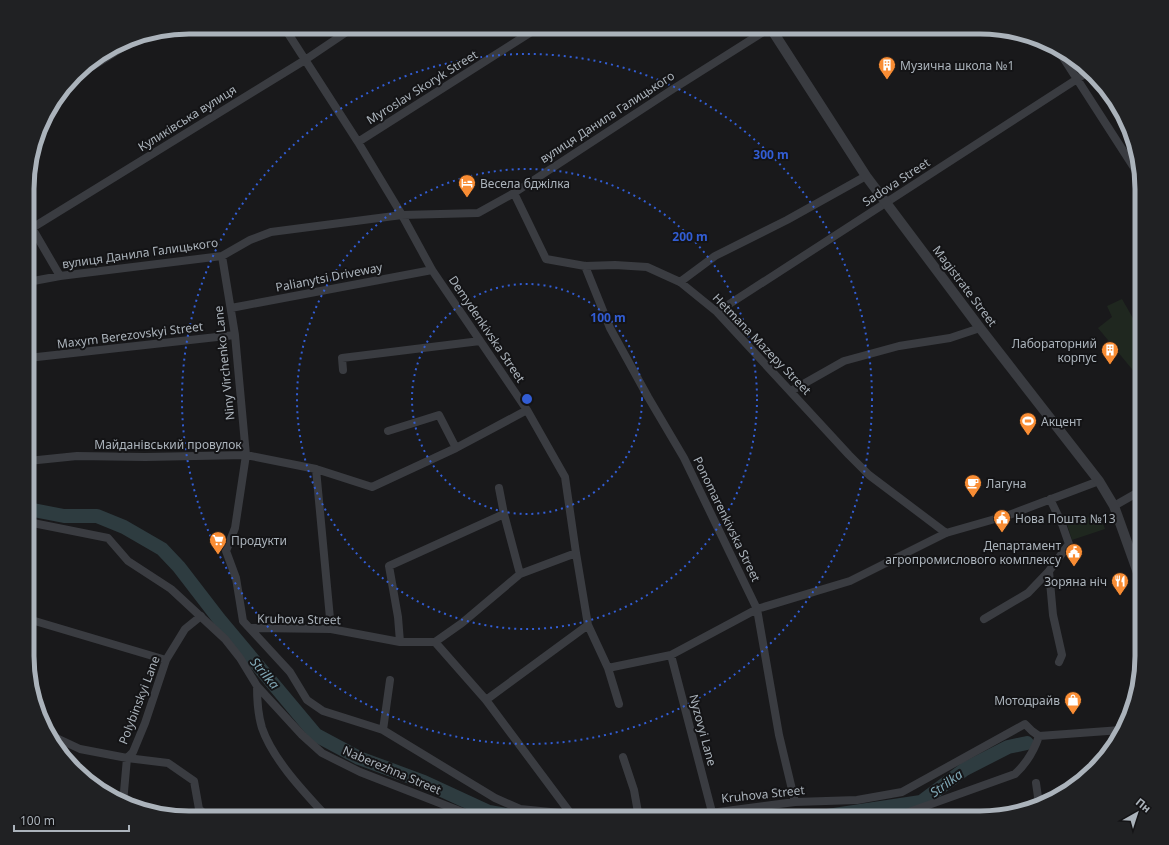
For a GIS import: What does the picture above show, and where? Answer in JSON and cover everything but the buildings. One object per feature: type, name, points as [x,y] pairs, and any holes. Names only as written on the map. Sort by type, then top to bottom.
[{"type":"street","name":"Demydenkivska Street","points":[[288,34],[358,142],[402,215],[432,270],[527,410],[565,477],[588,626],[608,668],[619,704]]},
{"type":"street","name":"Куликівська вулиця","points":[[34,223],[305,60],[344,34]]},
{"type":"street","name":"Myroslav Skoryk Street","points":[[358,142],[528,34]]},
{"type":"street","name":"вулиця Данила Галицького","points":[[34,281],[60,276],[222,256],[250,240],[271,232],[402,215],[478,212],[514,192],[760,34]]},
{"type":"street","name":"Magistrate Street","points":[[775,34],[866,176],[980,328],[1099,481],[1114,506],[1135,564]]},
{"type":"street","points":[[1064,59],[1134,167]]},
{"type":"street","name":"Sadova Street","points":[[717,312],[1084,75]]},
{"type":"street","points":[[680,282],[715,256],[787,220],[866,176]]},
{"type":"street","name":"Hetmana Mazepy Street","points":[[514,192],[546,259],[585,266],[615,265],[647,267],[680,282],[717,312],[869,475],[946,533]]},
{"type":"street","points":[[34,232],[60,276]]},
{"type":"street","name":"Niny Virchenko Lane","points":[[222,256],[235,335],[246,455],[235,528],[226,552],[236,578],[243,621],[251,628]]},
{"type":"street","name":"Ponomarenkivska Street","points":[[585,266],[610,328],[684,458],[757,610],[780,735],[795,802]]},
{"type":"street","name":"Palianytsi Driveway","points":[[231,308],[432,270]]},
{"type":"street","points":[[791,391],[844,361],[898,346],[950,338],[980,328]]},
{"type":"street","name":"Maxym Berezovskyi Street","points":[[34,357],[235,335]]},
{"type":"street","points":[[343,370],[342,358],[480,341]]},
{"type":"street","name":"Майданівський провулок","points":[[34,460],[77,456],[145,458],[246,455],[316,469],[372,487],[456,448],[527,410]]},
{"type":"street","points":[[388,430],[439,415],[456,448]]},
{"type":"street","points":[[316,469],[331,629]]},
{"type":"street","points":[[608,668],[671,655],[757,610],[850,581],[946,533],[1009,514],[1099,481]]},
{"type":"street","points":[[499,488],[504,514],[520,574]]},
{"type":"street","points":[[1114,506],[1135,494]]},
{"type":"street","points":[[984,619],[1028,593],[1050,571],[1069,544],[1062,524],[1050,499]]},
{"type":"street","points":[[400,642],[398,618],[389,566],[504,514]]},
{"type":"street","name":"Naberezhna Street","points":[[34,523],[108,538],[128,560],[171,589],[226,639],[240,658],[257,686],[302,735],[322,753],[360,772],[460,811]]},
{"type":"street","points":[[569,811],[486,700],[435,642],[462,623],[520,574],[576,553]]},
{"type":"street","points":[[1050,571],[1053,615],[1062,655],[1060,662]]},
{"type":"street","name":"Polybinskyi Lane","points":[[124,796],[127,758],[133,752],[166,660],[185,629],[201,616]]},
{"type":"street","points":[[34,621],[166,660]]},
{"type":"street","points":[[486,700],[588,626]]},
{"type":"street","name":"Kruhova Street","points":[[251,628],[331,629],[400,642],[435,642]]},
{"type":"street","name":"Kruhova Street","points":[[251,628],[290,672],[307,700],[322,711],[383,730],[495,798],[520,809],[540,811]]},
{"type":"street","name":"Nyzovyi Lane","points":[[671,655],[712,811]]},
{"type":"street","points":[[383,730],[390,680]]},
{"type":"street","points":[[257,686],[257,701],[262,728],[269,744],[278,759],[322,811]]},
{"type":"street","name":"Kruhova Street","points":[[720,811],[795,802],[857,800],[902,792],[1025,724],[1039,736]]},
{"type":"street","points":[[912,811],[1016,774],[1025,765],[1035,749],[1039,736],[1115,730]]},
{"type":"street","points":[[58,739],[80,749],[127,758],[168,763],[194,781],[199,809],[201,811]]},
{"type":"street","points":[[624,757],[638,811]]},
{"type":"street","points":[[1036,783],[1038,799]]},
{"type":"shaded area","points":[[1122,299],[1135,322],[1135,373],[1098,328],[1112,317],[1107,306]]},
{"type":"shaded area","points":[[1099,514],[1105,529],[1072,540],[1067,524]]},
{"type":"waterway","name":"Strilka","points":[[34,510],[64,516],[97,516],[124,527],[162,549],[179,567],[219,619],[316,735],[359,758],[424,782],[487,811]]},
{"type":"waterway","name":"Strilka","points":[[861,811],[921,802],[965,769],[1008,747],[1027,743]]},
{"type":"place","name":"Музична школа №1","points":[[887,80]]},
{"type":"place","name":"Весела бджілка","points":[[467,198]]},
{"type":"place","name":"Лабораторний корпус","points":[[1110,365]]},
{"type":"place","name":"Акцент","points":[[1028,436]]},
{"type":"place","name":"Лагуна","points":[[973,498]]},
{"type":"place","name":"Нова Пошта №13","points":[[1002,533]]},
{"type":"place","name":"Продукти","points":[[218,555]]},
{"type":"place","name":"Департамент агропромислового комплексу","points":[[1074,567]]},
{"type":"place","name":"Зоряна ніч","points":[[1120,596]]},
{"type":"place","name":"Мотодрайв","points":[[1073,715]]}]
